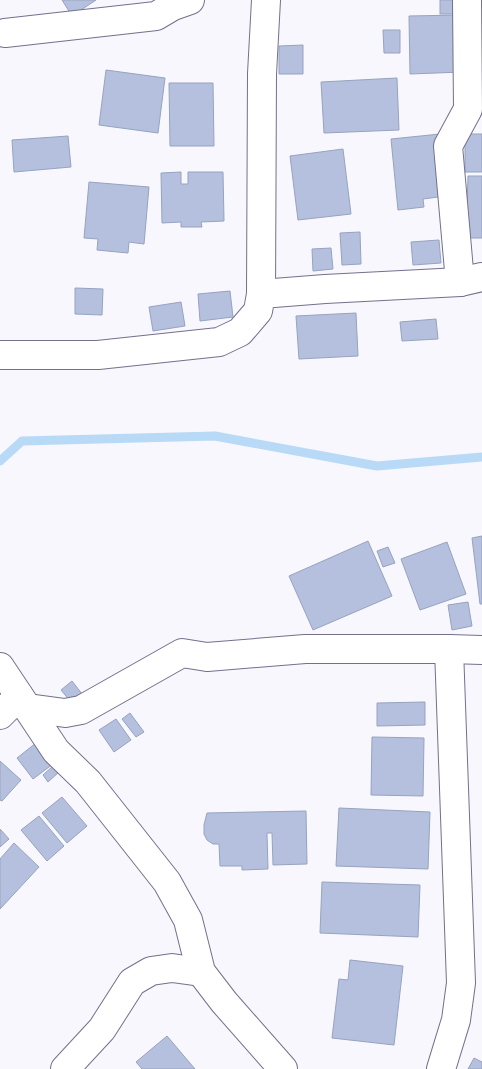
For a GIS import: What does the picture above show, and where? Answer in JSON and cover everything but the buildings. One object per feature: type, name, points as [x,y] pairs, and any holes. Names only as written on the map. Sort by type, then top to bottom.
[{"type":"street","points":[[5,33],[156,16],[173,6],[190,0]]},
{"type":"street","points":[[0,355],[98,355],[219,342],[240,332],[258,311],[261,294],[262,74],[266,0]]},
{"type":"street","points":[[261,294],[325,288],[471,280],[448,146],[468,109],[467,0]]},
{"type":"street","points":[[0,715],[24,702],[65,713],[81,710],[182,653],[206,657],[305,650],[449,648],[482,650]]},
{"type":"street","points":[[441,1069],[456,1020],[461,983],[449,648]]},
{"type":"street","points":[[0,667],[56,751],[88,782],[167,882],[188,920],[201,972],[224,1002],[283,1069]]},
{"type":"street","points":[[65,1069],[102,1029],[132,982],[151,971],[172,968],[201,972]]},
{"type":"waterway","points":[[0,461],[22,441],[215,436],[377,466],[482,457]]}]
